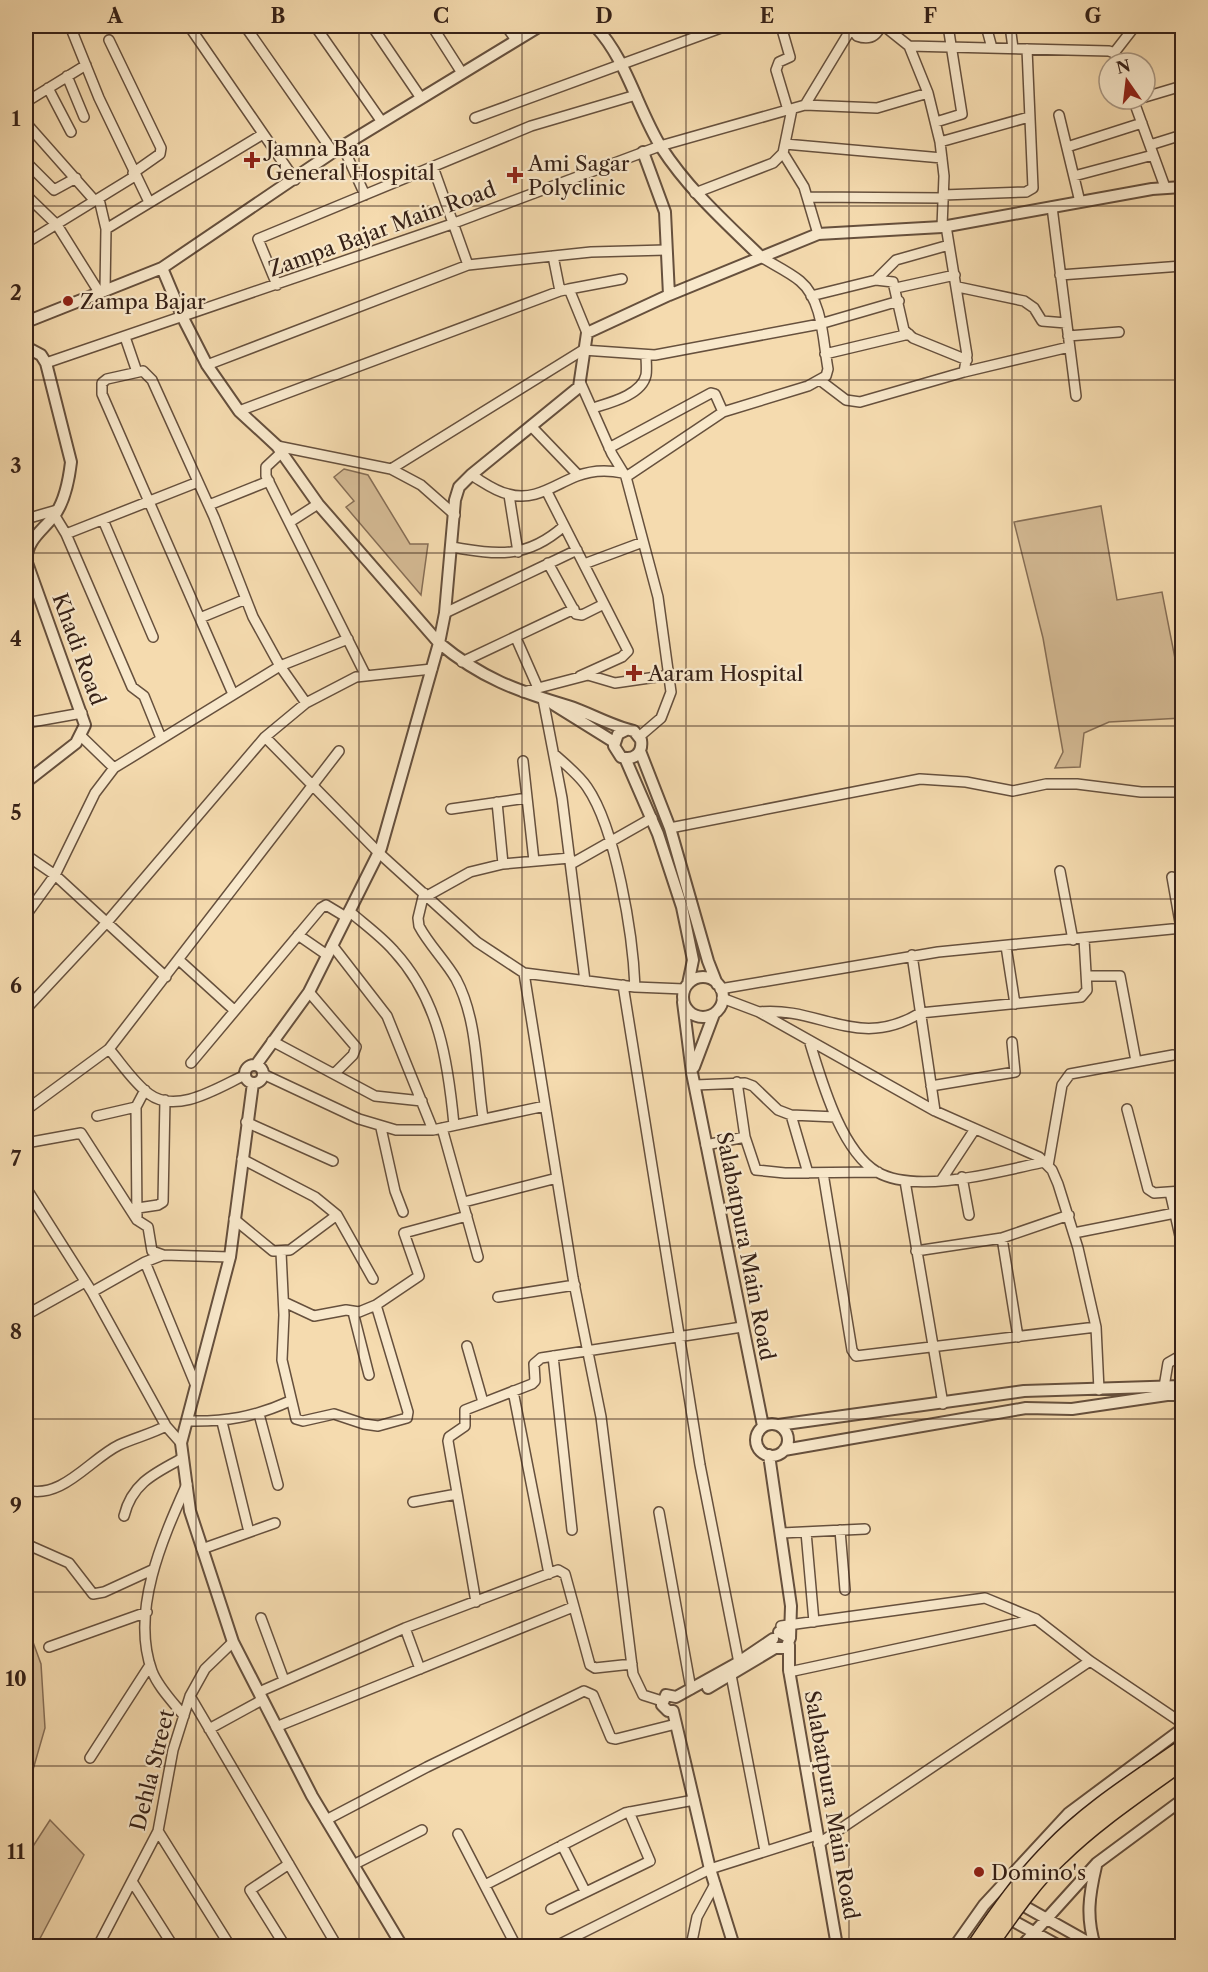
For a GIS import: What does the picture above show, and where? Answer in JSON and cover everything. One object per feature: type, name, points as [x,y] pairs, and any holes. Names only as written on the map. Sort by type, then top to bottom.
[{"type":"highway","points":[[975,1947],[1015,1890],[1052,1847],[1107,1802],[1182,1748]]},
{"type":"highway","points":[[989,1947],[1024,1897],[1061,1856],[1114,1811],[1182,1762]]},
{"type":"street","points":[[70,26],[134,174],[149,202]]},
{"type":"street","points":[[189,26],[295,180]]},
{"type":"street","points":[[244,26],[338,149],[365,195]]},
{"type":"street","points":[[315,26],[382,122]]},
{"type":"street","points":[[372,26],[422,98]]},
{"type":"street","points":[[432,26],[462,73]]},
{"type":"street","points":[[506,26],[516,40]]},
{"type":"street","points":[[26,322],[162,268],[338,149],[540,26]]},
{"type":"street","points":[[595,26],[622,64],[660,146],[695,193],[761,257],[802,282],[811,296],[820,324],[828,369],[821,381],[723,412],[624,475]]},
{"type":"street","points":[[475,118],[726,26]]},
{"type":"street","points":[[695,193],[773,163],[784,148],[790,110],[776,70],[779,62],[790,57],[781,26]]},
{"type":"street","points":[[805,105],[850,27],[857,36],[866,38],[876,34],[882,26],[909,46],[928,93],[940,142],[944,227],[958,287],[967,360],[964,372]]},
{"type":"street","points":[[936,122],[962,114],[948,26]]},
{"type":"street","points":[[986,26],[992,48]]},
{"type":"street","points":[[1010,26],[1013,48]]},
{"type":"street","points":[[1116,51],[1135,26]]},
{"type":"street","points":[[26,243],[97,200],[160,154],[161,148],[109,40]]},
{"type":"street","points":[[909,46],[1097,52]]},
{"type":"street","points":[[808,197],[943,197],[1026,192],[1033,188],[1027,49]]},
{"type":"street","points":[[26,102],[86,65]]},
{"type":"street","points":[[67,76],[84,117]]},
{"type":"street","points":[[1157,93],[1182,86]]},
{"type":"street","points":[[48,88],[71,132]]},
{"type":"street","name":"Zampa Bajar Main Road","points":[[46,363],[183,318],[454,223],[660,146],[805,105],[877,108],[928,93]]},
{"type":"street","points":[[277,285],[258,239],[531,126],[636,95]]},
{"type":"street","points":[[1138,111],[1165,188]]},
{"type":"street","points":[[1059,115],[1080,202]]},
{"type":"street","points":[[940,142],[1029,117]]},
{"type":"street","points":[[26,123],[97,200],[106,229],[102,291]]},
{"type":"street","points":[[1067,147],[1142,123]]},
{"type":"street","points":[[106,229],[263,134]]},
{"type":"street","points":[[1149,145],[1182,135]]},
{"type":"street","points":[[784,148],[942,158]]},
{"type":"street","points":[[784,148],[808,197],[818,234]]},
{"type":"street","points":[[643,152],[665,212],[669,295]]},
{"type":"street","points":[[1074,176],[1153,155]]},
{"type":"street","points":[[26,162],[54,190],[76,178]]},
{"type":"street","points":[[433,166],[468,265]]},
{"type":"street","points":[[587,333],[669,295],[818,234],[944,227],[1182,186]]},
{"type":"street","points":[[26,195],[57,225],[102,291]]},
{"type":"street","points":[[1052,207],[1076,396]]},
{"type":"street","points":[[876,280],[896,260],[949,245]]},
{"type":"street","points":[[207,365],[468,265],[554,256],[666,250]]},
{"type":"street","points":[[554,256],[565,290],[587,333],[583,350],[581,384],[609,448],[624,475],[658,597],[670,675],[668,705],[661,718],[640,736],[640,751],[670,828],[708,961],[720,990],[714,1014],[698,1052],[694,1079],[737,1082],[753,1086],[778,1110],[791,1115],[836,1117]]},
{"type":"street","points":[[1060,275],[1182,266]]},
{"type":"street","points":[[162,268],[183,318],[207,365],[239,411],[280,449],[318,504],[439,643],[462,662],[520,692],[569,706],[626,730],[634,731],[640,736]]},
{"type":"street","points":[[896,288],[955,275]]},
{"type":"street","points":[[239,411],[565,290],[622,279]]},
{"type":"street","points":[[811,296],[876,280],[893,282],[899,302],[901,322],[909,334],[967,360]]},
{"type":"street","points":[[958,287],[1024,301],[1034,309],[1042,321],[1066,323]]},
{"type":"street","points":[[391,469],[583,350],[646,355],[820,324],[899,302]]},
{"type":"street","points":[[1068,336],[1119,332]]},
{"type":"street","points":[[825,354],[909,334]]},
{"type":"street","points":[[125,337],[137,372]]},
{"type":"street","points":[[821,381],[846,400],[860,402],[964,372],[1069,347]]},
{"type":"street","points":[[27,348],[41,355],[46,363]]},
{"type":"street","points":[[592,408],[617,400],[643,383],[646,376],[646,355]]},
{"type":"street","name":"Khadi Road","points":[[26,782],[81,736],[85,725],[26,560],[27,547],[56,513],[69,478],[71,462],[46,363]]},
{"type":"street","points":[[233,694],[101,387],[107,379],[143,371],[152,380],[209,505],[261,633],[280,666],[306,703]]},
{"type":"street","points":[[109,1048],[145,1090],[165,1100],[187,1100],[249,1079],[261,1079],[260,1069],[272,1041],[309,992],[379,853],[439,643],[445,613],[459,487],[581,384]]},
{"type":"street","points":[[609,448],[711,393],[715,394],[723,412]]},
{"type":"street","points":[[531,426],[578,475]]},
{"type":"street","points":[[280,449],[391,469],[421,484],[455,515]]},
{"type":"street","points":[[280,449],[266,466],[269,481],[365,674]]},
{"type":"street","points":[[471,475],[508,495],[523,496],[547,492],[578,475],[612,471],[624,475]]},
{"type":"street","points":[[209,505],[269,481]]},
{"type":"street","points":[[66,534],[150,503],[198,482]]},
{"type":"street","points":[[520,692],[580,676],[622,657],[628,651],[547,492]]},
{"type":"street","points":[[508,495],[518,552]]},
{"type":"street","points":[[290,522],[318,504]]},
{"type":"street","points":[[26,519],[56,513],[132,687],[144,696],[161,738]]},
{"type":"street","points":[[103,520],[153,637]]},
{"type":"street","points":[[452,547],[491,554],[518,552],[550,539],[564,526]]},
{"type":"street","points":[[584,564],[643,542]]},
{"type":"street","points":[[445,613],[577,550]]},
{"type":"street","points":[[548,563],[574,609],[582,615],[604,604]]},
{"type":"street","points":[[200,618],[246,599]]},
{"type":"street","points":[[462,662],[574,609]]},
{"type":"street","points":[[516,638],[538,688]]},
{"type":"street","points":[[26,915],[55,875],[95,793],[114,768],[280,666],[348,639]]},
{"type":"street","points":[[26,1010],[108,921],[265,737],[306,703],[365,674],[432,669]]},
{"type":"street","points":[[580,676],[588,675],[603,682],[615,683],[670,675]]},
{"type":"street","points":[[547,701],[614,742]]},
{"type":"street","points":[[547,701],[585,981]]},
{"type":"street","points":[[26,723],[82,713]]},
{"type":"street","points":[[626,730],[618,734],[614,742],[615,751],[625,758],[652,818],[682,907],[690,941],[693,960],[683,1002],[695,1016],[714,1014]]},
{"type":"street","points":[[81,736],[114,768]]},
{"type":"street","points":[[265,737],[379,853],[425,895],[477,942],[524,973],[635,987],[686,987],[699,978],[712,980],[720,990],[934,1110],[1039,1157],[1059,1184],[1074,1233],[1096,1327],[1099,1390]]},
{"type":"street","points":[[26,1110],[109,1048],[339,751]]},
{"type":"street","points":[[625,758],[634,757],[640,751]]},
{"type":"street","points":[[554,754],[586,784],[596,802],[610,842],[631,929],[635,987]]},
{"type":"street","points":[[523,761],[534,861]]},
{"type":"street","points":[[670,828],[920,779],[966,782],[1013,791],[1046,784],[1077,784],[1141,792],[1182,792]]},
{"type":"street","points":[[451,809],[527,798]]},
{"type":"street","points":[[497,802],[503,864]]},
{"type":"street","points":[[483,1118],[475,1052],[464,998],[456,979],[419,926],[418,918],[425,895],[470,872],[503,864],[570,861],[652,818]]},
{"type":"street","points":[[26,855],[55,875],[108,921],[166,977]]},
{"type":"street","points":[[1060,871],[1073,940]]},
{"type":"street","points":[[720,990],[912,955],[1182,928],[1172,877]]},
{"type":"street","points":[[191,1063],[323,906],[348,914],[393,949],[426,995],[449,1071],[454,1125]]},
{"type":"street","points":[[298,934],[330,950],[387,1016],[422,1101],[437,1129],[464,1202],[478,1257]]},
{"type":"street","points":[[759,1012],[785,1011],[857,1029],[885,1028],[903,1024],[920,1013],[1081,997],[1087,990],[1088,976],[1084,939]]},
{"type":"street","points":[[1006,946],[1015,1004]]},
{"type":"street","points":[[912,955],[934,1110]]},
{"type":"street","points":[[179,960],[234,1010]]},
{"type":"street","points":[[524,973],[575,1285],[602,1428],[633,1674],[644,1695],[662,1701],[664,1709],[676,1704],[737,1669],[782,1638],[814,1622],[979,1597],[1036,1619],[1090,1660],[1182,1723]]},
{"type":"street","points":[[1088,976],[1120,976],[1136,1061]]},
{"type":"street","points":[[623,985],[679,1338],[737,1669],[765,1851]]},
{"type":"street","points":[[309,992],[356,1047],[353,1055],[335,1073]]},
{"type":"street","name":"Salabatpura Main Road","points":[[683,1002],[706,1145],[763,1426]]},
{"type":"street","points":[[809,1040],[836,1117],[864,1161],[878,1172]]},
{"type":"street","points":[[272,1041],[375,1096],[422,1101]]},
{"type":"street","points":[[931,1086],[1015,1072],[1012,1042]]},
{"type":"street","points":[[1046,1164],[1065,1079],[1074,1072],[1173,1055]]},
{"type":"street","points":[[402,1947],[326,1820],[233,1642],[192,1517],[181,1443],[230,1257],[246,1122],[248,1067],[260,1069],[381,1128],[396,1131],[437,1129],[545,1106]]},
{"type":"street","points":[[737,1082],[745,1137],[756,1170],[808,1173],[878,1172],[905,1181],[962,1177],[1046,1164]]},
{"type":"street","points":[[137,1220],[136,1107],[145,1090]]},
{"type":"street","points":[[138,1208],[163,1202],[165,1100]]},
{"type":"street","points":[[97,1116],[136,1107]]},
{"type":"street","points":[[1127,1109],[1148,1189],[1154,1194],[1182,1191]]},
{"type":"street","points":[[791,1115],[808,1173]]},
{"type":"street","points":[[246,1122],[333,1161]]},
{"type":"street","points":[[381,1128],[395,1191],[403,1212]]},
{"type":"street","points":[[942,1179],[975,1130]]},
{"type":"street","points":[[26,1143],[81,1133],[137,1220],[150,1232],[152,1251],[163,1255],[230,1257]]},
{"type":"street","points":[[706,1145],[745,1137]]},
{"type":"street","points":[[242,1159],[315,1197],[337,1215],[373,1279]]},
{"type":"street","points":[[823,1173],[852,1350],[856,1356],[1096,1327]]},
{"type":"street","points":[[962,1177],[969,1215]]},
{"type":"street","points":[[464,1202],[557,1178]]},
{"type":"street","points":[[905,1181],[943,1404]]},
{"type":"street","points":[[26,1188],[92,1292],[135,1374],[166,1426],[181,1443]]},
{"type":"street","points":[[1170,1192],[1182,1245]]},
{"type":"street","points":[[1074,1233],[1175,1213]]},
{"type":"street","points":[[234,1219],[273,1251],[281,1252],[290,1250],[337,1215]]},
{"type":"street","points":[[916,1251],[1002,1238],[1069,1215]]},
{"type":"street","points":[[284,1302],[314,1316],[353,1311],[376,1305],[418,1276],[404,1233],[467,1216]]},
{"type":"street","points":[[1002,1238],[1018,1337]]},
{"type":"street","points":[[281,1252],[284,1302],[282,1360],[290,1401],[296,1419],[299,1421],[334,1414],[378,1426],[407,1418],[408,1412],[376,1305]]},
{"type":"street","points":[[92,1292],[145,1262],[163,1255]]},
{"type":"street","points":[[145,1262],[196,1386]]},
{"type":"street","points":[[26,1315],[85,1282]]},
{"type":"street","points":[[498,1297],[575,1285]]},
{"type":"street","points":[[353,1311],[369,1375]]},
{"type":"street","points":[[476,1602],[449,1437],[465,1426],[465,1410],[535,1381],[534,1364],[537,1360],[742,1328]]},
{"type":"street","points":[[467,1346],[483,1402]]},
{"type":"street","points":[[1164,1387],[1168,1363],[1182,1355]]},
{"type":"street","points":[[554,1356],[572,1530]]},
{"type":"street","points":[[1182,1386],[1024,1391],[943,1404],[763,1426],[756,1440],[760,1450],[769,1455],[784,1450],[1026,1408],[1072,1409],[1167,1395],[1182,1395]]},
{"type":"street","points":[[513,1392],[549,1574]]},
{"type":"street","points":[[187,1421],[222,1422],[259,1414],[290,1401]]},
{"type":"street","points":[[259,1414],[278,1485]]},
{"type":"street","points":[[222,1422],[249,1532]]},
{"type":"street","points":[[778,1425],[788,1436],[784,1450]]},
{"type":"street","points":[[26,1490],[42,1491],[59,1486],[120,1444],[147,1436],[166,1426]]},
{"type":"street","name":"Salabatpura Main Road","points":[[769,1455],[791,1606],[782,1638],[837,1947]]},
{"type":"street","points":[[124,1516],[131,1494],[156,1473],[183,1458]]},
{"type":"street","points":[[184,1716],[159,1684],[150,1665],[146,1639],[152,1570],[187,1484]]},
{"type":"street","points":[[413,1502],[457,1494]]},
{"type":"street","points":[[658,1512],[691,1689]]},
{"type":"street","points":[[202,1549],[275,1522]]},
{"type":"street","points":[[782,1533],[865,1529]]},
{"type":"street","points":[[840,1530],[845,1590]]},
{"type":"street","points":[[806,1532],[814,1622]]},
{"type":"street","points":[[26,1544],[69,1563],[93,1594],[104,1592],[152,1570]]},
{"type":"street","points":[[209,1729],[284,1680],[405,1628],[558,1570],[565,1574],[590,1665],[595,1668],[632,1664]]},
{"type":"street","points":[[276,1727],[573,1606]]},
{"type":"street","points":[[49,1647],[147,1612]]},
{"type":"street","points":[[261,1618],[284,1680]]},
{"type":"street","points":[[789,1671],[1036,1619]]},
{"type":"street","points":[[405,1628],[420,1669]]},
{"type":"street","name":"Dehla Street","points":[[98,1947],[158,1831],[173,1749],[190,1696],[205,1669],[233,1642]]},
{"type":"street","points":[[556,1947],[710,1869],[765,1851],[818,1839],[1090,1660]]},
{"type":"street","points":[[90,1758],[150,1665]]},
{"type":"street","points":[[734,1947],[710,1869],[676,1724],[676,1704],[691,1689],[737,1669]]},
{"type":"street","points":[[326,1820],[584,1691],[593,1695],[611,1738],[616,1739],[676,1724]]},
{"type":"street","points":[[190,1696],[337,1947]]},
{"type":"street","points":[[955,1947],[984,1905],[1069,1813],[1182,1729]]},
{"type":"street","points":[[485,1885],[629,1812],[694,1800]]},
{"type":"street","points":[[1022,1947],[1031,1933],[1097,1863],[1182,1800]]},
{"type":"street","points":[[551,1909],[650,1861],[629,1812]]},
{"type":"street","points":[[353,1865],[422,1830]]},
{"type":"street","points":[[158,1831],[230,1947]]},
{"type":"street","points":[[458,1834],[516,1947]]},
{"type":"street","points":[[562,1845],[585,1891]]},
{"type":"street","points":[[1095,1947],[1087,1905],[1097,1863]]},
{"type":"street","points":[[285,1947],[250,1890],[289,1864]]},
{"type":"street","points":[[133,1883],[173,1947]]},
{"type":"street","points":[[691,1947],[697,1917],[715,1884]]},
{"type":"street","points":[[997,1890],[1095,1947]]},
{"type":"street","points":[[984,1905],[1059,1947]]},
{"type":"shaded area","points":[[344,469],[368,475],[410,544],[428,544],[421,595],[346,507],[354,501],[334,477]]},
{"type":"shaded area","points":[[1101,506],[1117,600],[1162,592],[1182,694],[1182,718],[1109,722],[1084,733],[1080,767],[1055,768],[1063,752],[1043,638],[1014,522]]},
{"type":"shaded area","points":[[26,1623],[41,1664],[45,1728],[26,1794]]},
{"type":"shaded area","points":[[50,1820],[84,1855],[36,1946],[26,1946],[26,1857]]},
{"type":"place","name":"Jamna Baa General Hospital","points":[[252,160]]},
{"type":"place","name":"Ami Sagar Polyclinic","points":[[515,175]]},
{"type":"place","name":"Zampa Bajar","points":[[68,301]]},
{"type":"place","name":"Aaram Hospital","points":[[634,673]]},
{"type":"place","name":"Domino's","points":[[979,1872]]}]
